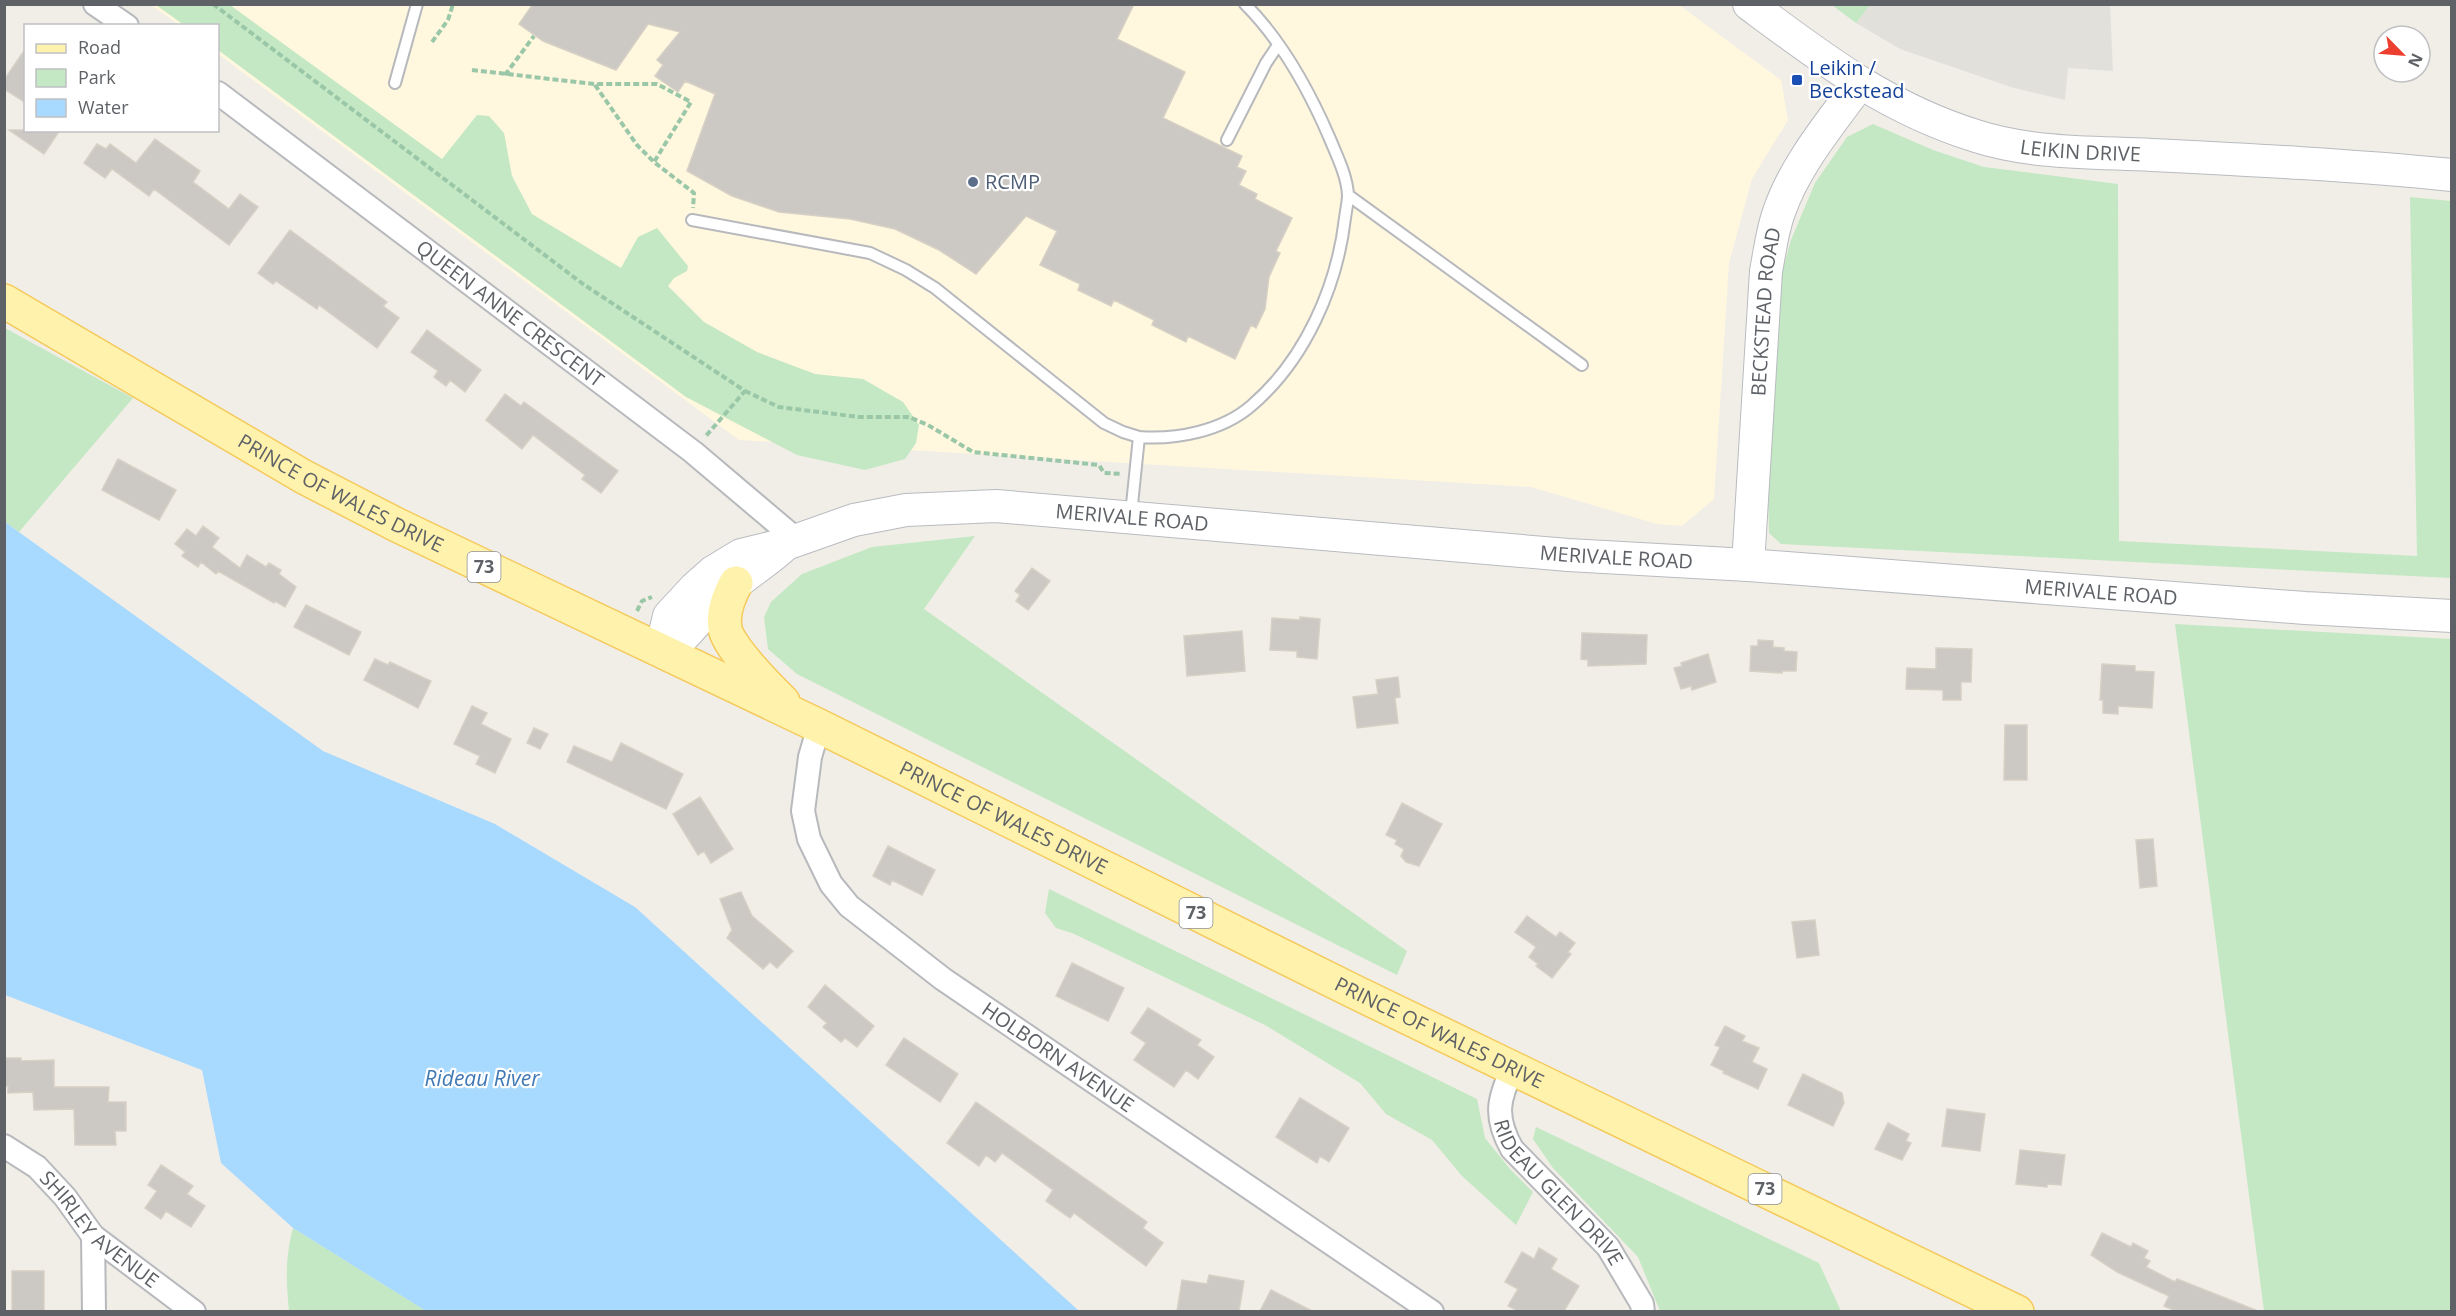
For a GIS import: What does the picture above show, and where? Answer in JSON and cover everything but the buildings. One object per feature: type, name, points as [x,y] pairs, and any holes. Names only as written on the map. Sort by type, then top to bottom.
[{"type":"main road","name":"LEIKIN DRIVE","points":[[1749,4],[1859,84],[1932,121],[2001,143],[2088,151],[2282,162],[2451,175]]},
{"type":"main road","name":"BECKSTEAD ROAD","points":[[1748,565],[1766,271],[1772,237],[1788,188],[1825,130],[1859,84]]},
{"type":"main road","name":"PRINCE OF WALES DRIVE","points":[[4,301],[304,477],[397,525],[811,722],[1355,992],[2017,1311]]},
{"type":"main road","name":"MERIVALE ROAD","points":[[665,653],[664,637],[669,616],[694,588],[741,555],[791,542],[854,520],[906,510],[996,506],[1568,555],[1748,565],[2305,608],[2451,616]]},
{"type":"main road","name":"MERIVALE ROAD","points":[[665,653],[678,644],[713,603],[791,542]]},
{"type":"main road","points":[[736,583],[727,603],[724,620],[726,633],[748,664],[772,691],[811,722]]},
{"type":"street","points":[[95,4],[124,24]]},
{"type":"street","name":"QUEEN ANNE CRESCENT","points":[[219,94],[693,452],[791,542]]},
{"type":"street","name":"HOLBORN AVENUE","points":[[811,722],[810,758],[803,811],[808,839],[831,884],[849,906],[943,979],[1432,1311]]},
{"type":"street","name":"RIDEAU GLEN DRIVE","points":[[1513,1068],[1502,1090],[1499,1108],[1501,1123],[1512,1149],[1608,1247],[1642,1304],[1643,1311]]},
{"type":"street","name":"SHIRLEY AVENUE","points":[[4,1146],[37,1167],[65,1197],[93,1236],[194,1311]]},
{"type":"street","points":[[93,1236],[94,1311]]},
{"type":"lane","points":[[395,82],[417,4]]},
{"type":"lane","points":[[692,220],[870,254],[906,270],[953,302],[1104,423],[1123,432],[1139,437],[1170,438],[1226,421],[1250,406],[1297,353],[1334,275],[1343,236],[1348,195],[1339,159],[1314,102],[1265,26],[1245,4]]},
{"type":"lane","points":[[1227,140],[1266,63],[1278,45]]},
{"type":"lane","points":[[1348,195],[1582,366]]},
{"type":"lane","points":[[1130,518],[1139,437]]},
{"type":"path","points":[[213,4],[583,284],[745,391],[779,407],[859,417],[909,417],[928,425],[973,452],[1099,465],[1104,474],[1135,475]]},
{"type":"path","points":[[432,42],[448,20],[453,4]]},
{"type":"path","points":[[505,75],[534,36]]},
{"type":"path","points":[[472,70],[594,84],[657,84],[691,102],[654,162]]},
{"type":"path","points":[[594,84],[638,145],[654,162],[694,193],[692,220]]},
{"type":"path","points":[[693,452],[745,391]]},
{"type":"shaded area","name":"RCMP","points":[[151,5],[1679,5],[1781,80],[1788,120],[1752,179],[1729,263],[1714,499],[1682,526],[1657,524],[1531,487],[739,440],[219,55],[219,24],[178,24]]},
{"type":"shaded area","points":[[1870,5],[2110,5],[2113,71],[2068,68],[2065,100],[2014,88],[1900,49],[1856,23]]},
{"type":"green space","points":[[156,5],[230,5],[442,159],[477,115],[489,116],[504,133],[512,176],[532,214],[621,268],[638,237],[657,228],[688,266],[687,271],[674,278],[668,286],[704,322],[757,352],[815,374],[863,379],[903,402],[919,425],[916,443],[905,459],[865,470],[797,455],[686,397],[219,51],[219,24],[183,24]]},
{"type":"green space","points":[[1832,5],[1870,5],[1856,23]]},
{"type":"green space","points":[[1873,124],[1933,150],[1984,167],[2118,184],[2119,541],[2417,556],[2410,197],[2451,201],[2451,578],[1781,544],[1769,533],[1768,497],[1781,276],[1791,240],[1815,183],[1847,137]]},
{"type":"green space","points":[[5,328],[133,398],[19,532],[5,522]]},
{"type":"green space","points":[[975,536],[924,609],[1407,951],[1397,975],[797,674],[768,649],[764,617],[771,602],[802,574],[872,547]]},
{"type":"green space","points":[[2175,624],[2451,639],[2451,1311],[2264,1311]]},
{"type":"green space","points":[[1049,889],[1477,1099],[1485,1138],[1510,1169],[1533,1192],[1516,1225],[1462,1176],[1432,1140],[1386,1114],[1360,1083],[1265,1025],[1072,933],[1056,928],[1045,913]]},
{"type":"green space","points":[[1536,1127],[1819,1263],[1841,1311],[1660,1311],[1638,1257],[1553,1168],[1533,1139]]},
{"type":"green space","points":[[293,1228],[426,1311],[289,1311],[287,1270]]},
{"type":"water","name":"Rideau River","points":[[5,522],[323,751],[495,824],[635,907],[1079,1311],[426,1311],[293,1228],[221,1163],[202,1070],[5,995]]},
{"type":"place","name":"Leikin / Beckstead","points":[[1797,80]]},
{"type":"place","name":"RCMP","points":[[973,182]]}]
